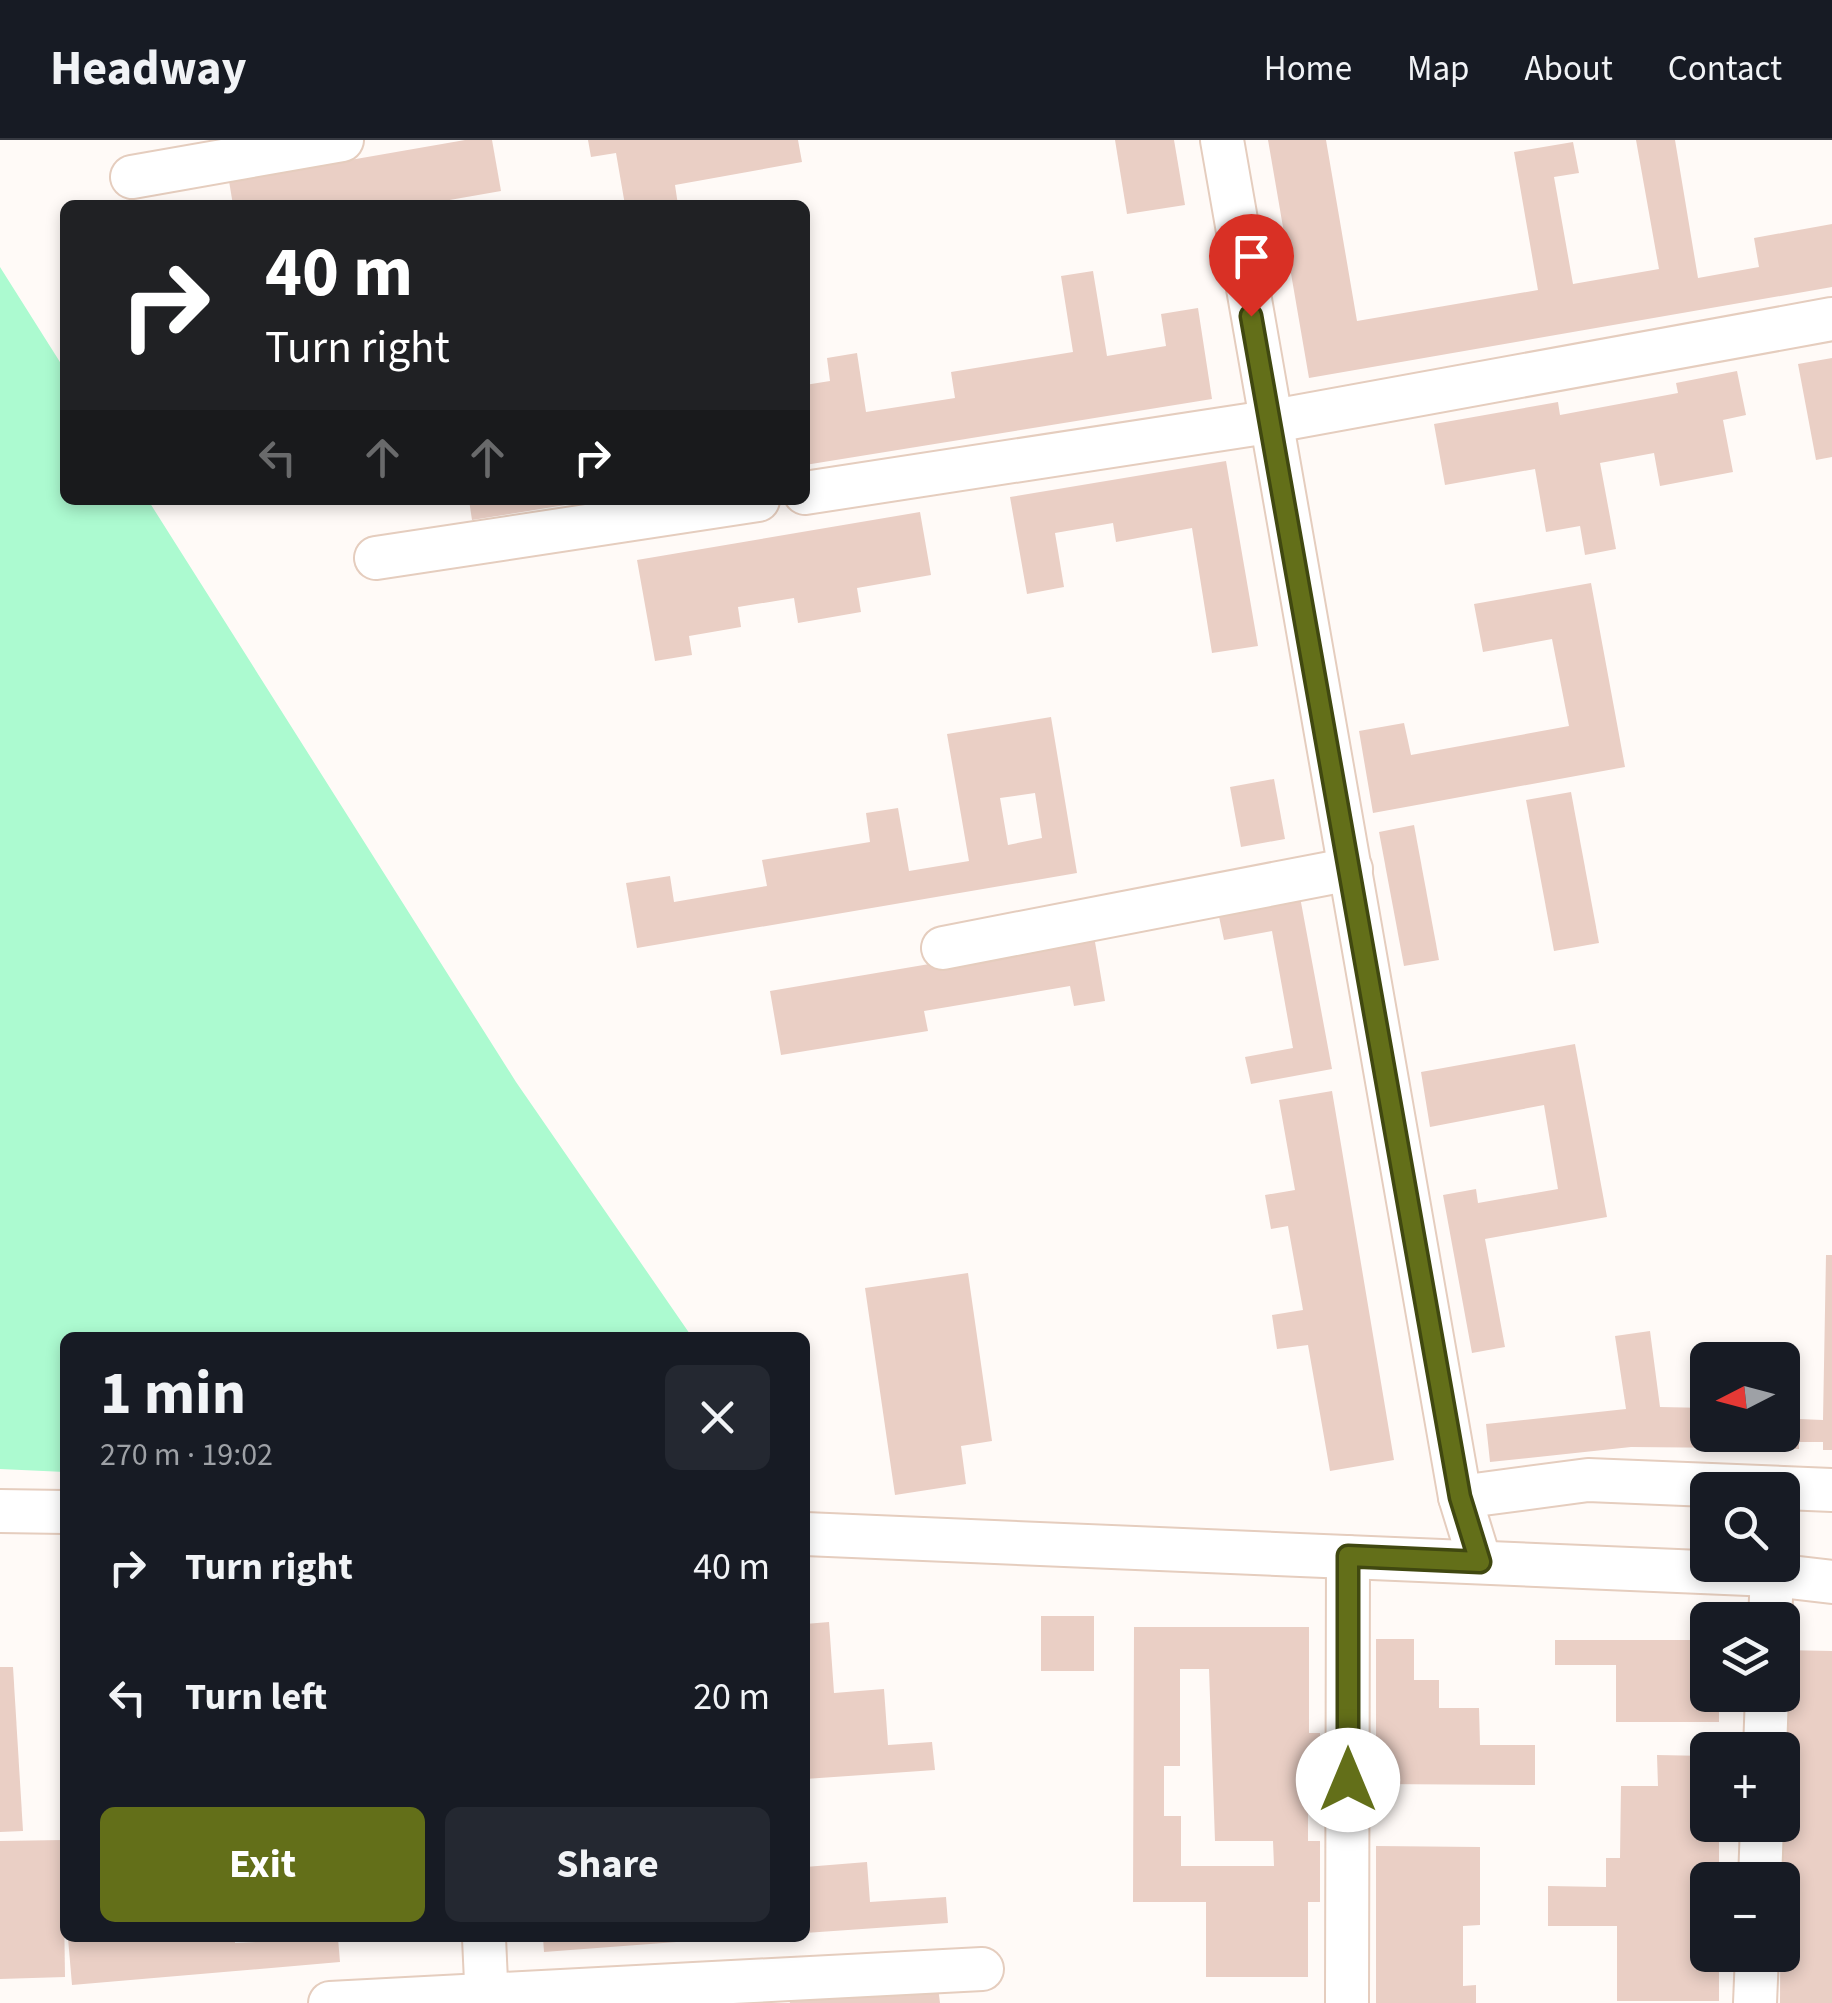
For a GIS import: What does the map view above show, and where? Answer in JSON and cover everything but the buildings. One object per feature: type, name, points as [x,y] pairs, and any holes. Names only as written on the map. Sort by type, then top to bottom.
[{"type":"street","points":[[132,178],[342,140]]},
{"type":"street","points":[[1222,140],[1268,422],[1351,868],[1460,1497],[1480,1562]]},
{"type":"street","points":[[810,492],[1268,422],[1832,319]]},
{"type":"street","points":[[376,558],[725,505]]},
{"type":"street","points":[[943,948],[1351,868]]},
{"type":"street","points":[[1460,1497],[1588,1480],[1832,1490]]},
{"type":"street","points":[[0,1511],[60,1512]]},
{"type":"street","points":[[810,1534],[1690,1571]]},
{"type":"street","points":[[1347,2003],[1348,1556]]},
{"type":"street","points":[[1800,1578],[1832,1582]]},
{"type":"street","points":[[484,1942],[487,1998]]},
{"type":"street","points":[[330,2003],[487,1998],[982,1969]]},
{"type":"street","points":[[1755,2003],[1756,1972]]},
{"type":"green space","points":[[0,267],[60,362],[60,505],[151,505],[516,1082],[689,1332],[60,1332],[60,1472],[0,1469]]},
{"type":"route","points":[[1251,316],[1460,1497],[1480,1562],[1348,1556],[1348,1780]]}]
